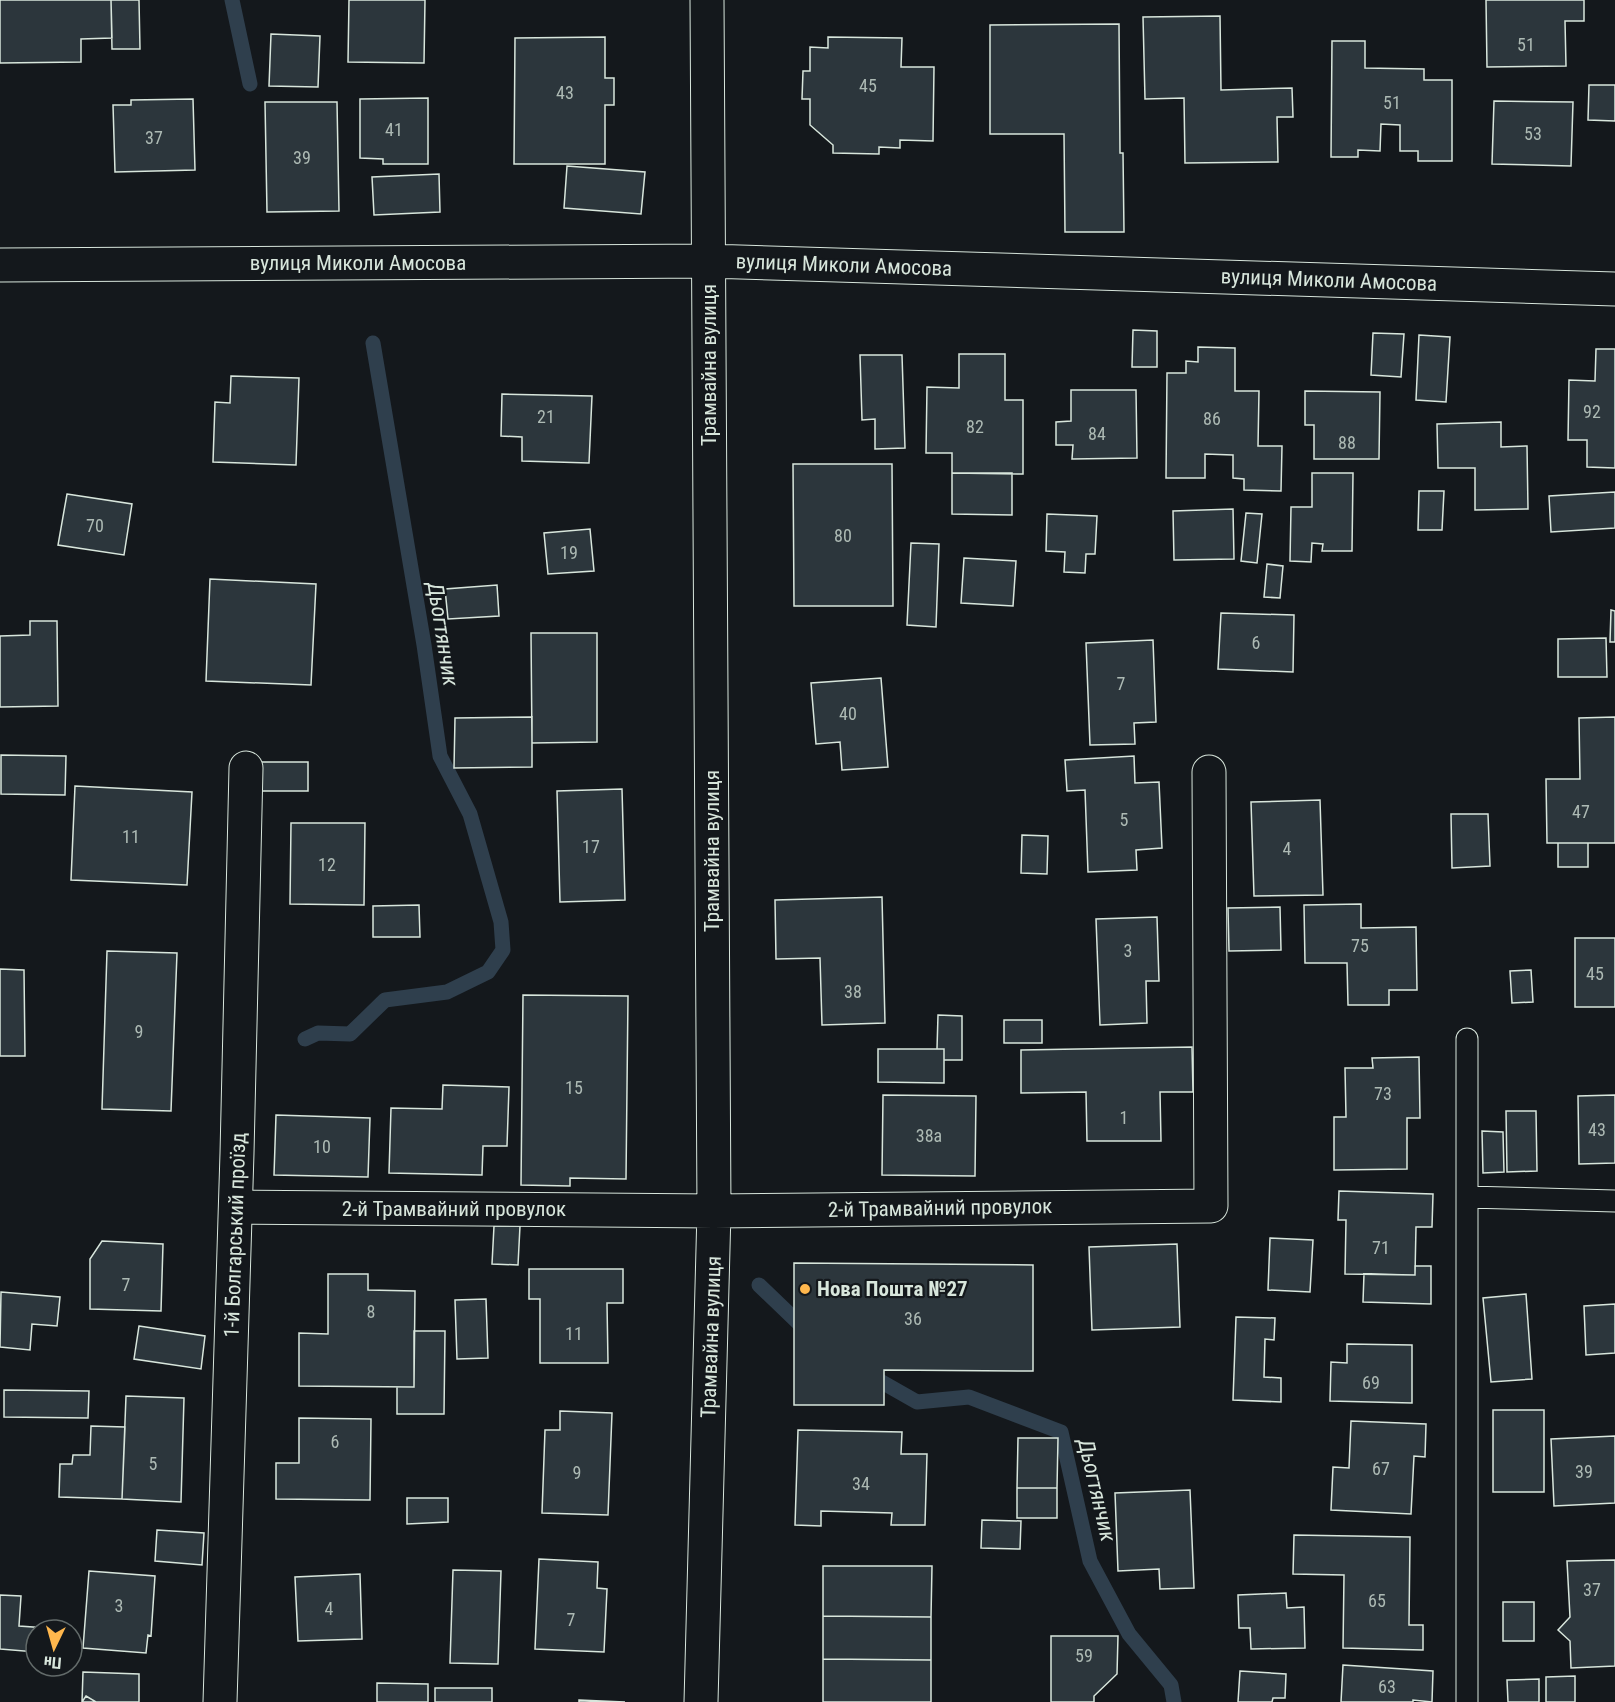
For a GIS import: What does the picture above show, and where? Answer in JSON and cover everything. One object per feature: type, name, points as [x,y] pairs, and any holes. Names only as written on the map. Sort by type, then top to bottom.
[{"type":"street","name":"Трамвайна вулиця","points":[[701,1702],[714,1211],[707,0]]},
{"type":"street","name":"вулиця Миколи Амосова","points":[[0,265],[708,261],[1615,289]]},
{"type":"street","name":"1-й Болгарський проїзд","points":[[220,1702],[236,1207],[246,768]]},
{"type":"street","name":"2-й Трамвайний провулок","points":[[236,1207],[714,1211],[1211,1206],[1209,772]]},
{"type":"lane","points":[[1467,1039],[1467,1702]]},
{"type":"lane","points":[[1467,1197],[1615,1201]]},
{"type":"building","points":[[0,0],[111,0],[112,38],[81,39],[81,62],[0,63]]},
{"type":"building","points":[[111,0],[139,0],[140,49],[112,49]]},
{"type":"building","points":[[349,0],[425,0],[424,63],[348,62]]},
{"type":"building","points":[[1486,0],[1584,0],[1584,21],[1565,21],[1566,66],[1487,67]]},
{"type":"building","points":[[1220,16],[1221,90],[1292,88],[1293,117],[1277,117],[1278,162],[1185,163],[1184,98],[1145,99],[1143,17]]},
{"type":"building","points":[[1119,24],[1120,153],[1123,153],[1124,232],[1065,232],[1064,134],[990,134],[990,25]]},
{"type":"building","points":[[271,34],[320,36],[318,87],[269,86]]},
{"type":"building","points":[[605,37],[605,78],[614,78],[614,105],[605,105],[605,164],[514,164],[515,38]]},
{"type":"building","points":[[828,37],[902,38],[901,67],[934,67],[933,141],[900,140],[900,148],[879,147],[879,154],[833,153],[833,145],[810,125],[810,99],[802,99],[803,71],[810,71],[810,47],[828,48]]},
{"type":"building","points":[[1332,41],[1365,41],[1365,68],[1424,69],[1424,80],[1452,80],[1452,161],[1418,161],[1418,151],[1400,151],[1400,125],[1381,124],[1380,151],[1358,150],[1358,157],[1331,157]]},
{"type":"building","points":[[1589,85],[1615,85],[1615,121],[1588,120]]},
{"type":"building","points":[[428,98],[428,164],[383,164],[383,159],[360,158],[360,99]]},
{"type":"building","points":[[193,99],[195,170],[115,172],[113,105],[131,105],[131,100]]},
{"type":"building","points":[[1494,101],[1573,102],[1571,166],[1492,164]]},
{"type":"building","points":[[265,102],[337,102],[339,211],[267,212]]},
{"type":"building","points":[[567,166],[645,172],[641,214],[564,208]]},
{"type":"building","points":[[439,174],[440,212],[374,215],[372,177]]},
{"type":"building","points":[[1133,330],[1157,331],[1157,367],[1132,367]]},
{"type":"building","points":[[1373,333],[1404,334],[1401,377],[1371,375]]},
{"type":"building","points":[[1419,335],[1450,337],[1446,402],[1416,400]]},
{"type":"building","points":[[1198,347],[1235,348],[1235,391],[1259,391],[1258,446],[1282,446],[1281,491],[1244,490],[1244,479],[1233,478],[1233,455],[1205,454],[1205,478],[1166,478],[1167,373],[1186,373],[1186,361],[1198,362]]},
{"type":"building","points":[[1596,349],[1615,349],[1615,468],[1587,467],[1587,440],[1568,440],[1569,380],[1595,381]]},
{"type":"building","points":[[959,354],[1005,354],[1005,400],[1023,400],[1023,474],[952,473],[952,453],[926,453],[927,387],[959,388]]},
{"type":"building","points":[[860,355],[902,355],[905,448],[875,449],[875,419],[862,420]]},
{"type":"building","points":[[231,376],[299,378],[296,465],[213,462],[215,402],[230,403]]},
{"type":"building","points":[[1071,390],[1136,390],[1137,458],[1072,459],[1073,445],[1056,445],[1056,422],[1071,421]]},
{"type":"building","points":[[1305,391],[1380,392],[1379,459],[1314,459],[1314,425],[1305,425]]},
{"type":"building","points":[[502,394],[592,396],[589,463],[522,461],[522,437],[501,436]]},
{"type":"building","points":[[1501,422],[1501,447],[1527,446],[1528,509],[1475,510],[1475,468],[1438,468],[1437,424]]},
{"type":"building","points":[[793,464],[892,464],[893,606],[794,606]]},
{"type":"building","points":[[952,473],[1012,473],[1012,515],[952,514]]},
{"type":"building","points":[[1312,473],[1353,473],[1352,551],[1322,551],[1323,544],[1312,543],[1311,562],[1290,561],[1291,507],[1312,507]]},
{"type":"building","points":[[1419,491],[1444,491],[1442,530],[1418,530]]},
{"type":"building","points":[[1615,492],[1615,528],[1551,532],[1549,496]]},
{"type":"building","points":[[67,494],[132,504],[124,555],[58,545]]},
{"type":"building","points":[[1233,509],[1234,559],[1174,560],[1173,511]]},
{"type":"building","points":[[1246,513],[1262,514],[1257,563],[1241,561]]},
{"type":"building","points":[[1047,514],[1097,516],[1095,554],[1086,554],[1085,573],[1064,572],[1065,552],[1046,551]]},
{"type":"building","points":[[590,529],[594,571],[548,574],[544,533]]},
{"type":"building","points":[[911,543],[939,544],[936,627],[907,625]]},
{"type":"building","points":[[964,558],[1016,561],[1013,606],[961,603]]},
{"type":"building","points":[[1267,564],[1283,566],[1280,598],[1264,597]]},
{"type":"building","points":[[210,579],[316,584],[311,685],[206,681]]},
{"type":"building","points":[[497,585],[499,616],[448,619],[445,589]]},
{"type":"building","points":[[1611,610],[1615,611],[1615,642],[1610,642]]},
{"type":"building","points":[[1221,613],[1294,615],[1293,672],[1218,669]]},
{"type":"building","points":[[30,621],[57,621],[58,706],[0,707],[0,636],[30,635]]},
{"type":"building","points":[[531,633],[597,633],[597,742],[532,743]]},
{"type":"building","points":[[1606,638],[1607,677],[1558,677],[1558,639]]},
{"type":"building","points":[[1153,640],[1156,722],[1134,723],[1135,744],[1090,745],[1086,643]]},
{"type":"building","points":[[881,678],[888,767],[842,770],[840,742],[816,744],[811,683]]},
{"type":"building","points":[[532,717],[532,767],[454,768],[455,718]]},
{"type":"building","points":[[1615,717],[1615,843],[1547,843],[1546,779],[1580,779],[1579,718]]},
{"type":"building","points":[[1,755],[66,756],[65,795],[1,794]]},
{"type":"building","points":[[1134,756],[1135,783],[1159,782],[1162,848],[1136,850],[1137,870],[1088,872],[1085,790],[1067,791],[1065,760]]},
{"type":"building","points":[[254,762],[308,762],[308,791],[255,791]]},
{"type":"building","points":[[75,786],[192,792],[187,885],[71,880]]},
{"type":"building","points":[[622,789],[625,900],[560,902],[557,791]]},
{"type":"building","points":[[1320,800],[1323,895],[1254,896],[1251,802]]},
{"type":"building","points":[[1451,814],[1488,814],[1490,866],[1452,868]]},
{"type":"building","points":[[291,823],[365,823],[364,905],[290,904]]},
{"type":"building","points":[[1022,835],[1048,836],[1047,874],[1021,873]]},
{"type":"building","points":[[1558,843],[1588,843],[1588,867],[1558,867]]},
{"type":"building","points":[[882,897],[885,1023],[822,1025],[820,958],[776,959],[775,900]]},
{"type":"building","points":[[1361,904],[1361,928],[1416,927],[1417,990],[1389,990],[1389,1005],[1348,1005],[1347,963],[1305,963],[1304,905]]},
{"type":"building","points":[[419,905],[420,937],[373,937],[373,906]]},
{"type":"building","points":[[1280,907],[1281,950],[1229,951],[1228,908]]},
{"type":"building","points":[[1157,917],[1159,981],[1146,981],[1147,1023],[1100,1025],[1096,919]]},
{"type":"building","points":[[1575,938],[1615,938],[1615,1007],[1575,1007]]},
{"type":"building","points":[[107,951],[177,953],[171,1111],[102,1109]]},
{"type":"building","points":[[0,969],[24,970],[25,1056],[0,1056]]},
{"type":"building","points":[[1531,970],[1533,1002],[1512,1003],[1510,971]]},
{"type":"building","points":[[523,995],[628,996],[626,1179],[570,1178],[570,1186],[521,1185]]},
{"type":"building","points":[[938,1015],[962,1016],[962,1060],[944,1060],[944,1049],[937,1049]]},
{"type":"building","points":[[1004,1020],[1042,1020],[1042,1043],[1004,1043]]},
{"type":"building","points":[[1192,1047],[1193,1092],[1160,1092],[1161,1141],[1087,1141],[1086,1092],[1021,1093],[1021,1050]]},
{"type":"building","points":[[878,1049],[944,1049],[944,1083],[878,1082]]},
{"type":"building","points":[[1419,1057],[1420,1118],[1407,1118],[1407,1169],[1334,1170],[1334,1117],[1346,1117],[1345,1068],[1373,1068],[1372,1058]]},
{"type":"building","points":[[443,1085],[509,1087],[507,1146],[483,1146],[482,1175],[389,1173],[391,1108],[442,1109]]},
{"type":"building","points":[[883,1095],[976,1096],[975,1176],[882,1175]]},
{"type":"building","points":[[1615,1095],[1615,1163],[1579,1164],[1578,1096]]},
{"type":"building","points":[[1506,1111],[1536,1111],[1537,1171],[1507,1172]]},
{"type":"building","points":[[276,1115],[370,1118],[368,1177],[274,1175]]},
{"type":"building","points":[[1482,1131],[1503,1132],[1504,1172],[1483,1173]]},
{"type":"building","points":[[1339,1191],[1433,1194],[1432,1227],[1416,1227],[1415,1275],[1345,1274],[1346,1220],[1338,1220]]},
{"type":"building","points":[[494,1226],[520,1226],[518,1265],[492,1264]]},
{"type":"building","points":[[1270,1238],[1313,1240],[1310,1292],[1268,1290]]},
{"type":"building","points":[[102,1241],[163,1244],[161,1311],[90,1309],[90,1259]]},
{"type":"building","points":[[1177,1244],[1180,1327],[1092,1330],[1089,1247]]},
{"type":"building","points":[[794,1263],[1033,1265],[1033,1371],[884,1370],[884,1405],[794,1405]]},
{"type":"building","points":[[1415,1266],[1431,1266],[1431,1304],[1363,1302],[1364,1274],[1415,1275]]},
{"type":"building","points":[[529,1269],[623,1269],[623,1303],[607,1303],[608,1363],[540,1363],[540,1299],[529,1299]]},
{"type":"building","points":[[328,1274],[368,1274],[368,1290],[415,1291],[414,1387],[299,1386],[299,1333],[328,1334]]},
{"type":"building","points":[[1,1292],[60,1297],[57,1326],[32,1324],[30,1350],[0,1347]]},
{"type":"building","points":[[1526,1294],[1532,1379],[1491,1382],[1483,1298]]},
{"type":"building","points":[[486,1299],[488,1358],[457,1359],[455,1300]]},
{"type":"building","points":[[1615,1304],[1615,1353],[1586,1355],[1584,1306]]},
{"type":"building","points":[[1236,1317],[1275,1318],[1274,1340],[1265,1339],[1264,1377],[1281,1378],[1281,1402],[1233,1400]]},
{"type":"building","points":[[139,1326],[205,1336],[201,1369],[134,1359]]},
{"type":"building","points":[[414,1331],[445,1331],[444,1414],[397,1414],[397,1387],[414,1387]]},
{"type":"building","points":[[1347,1344],[1412,1345],[1412,1403],[1330,1401],[1331,1362],[1347,1363]]},
{"type":"building","points":[[4,1390],[89,1391],[88,1418],[4,1417]]},
{"type":"building","points":[[126,1396],[184,1398],[181,1502],[122,1499]]},
{"type":"building","points":[[1493,1410],[1544,1410],[1544,1492],[1493,1492]]},
{"type":"building","points":[[560,1411],[612,1413],[608,1515],[542,1513],[545,1430],[560,1430]]},
{"type":"building","points":[[299,1418],[371,1419],[370,1500],[276,1499],[276,1463],[299,1463]]},
{"type":"building","points":[[1351,1421],[1426,1424],[1425,1457],[1414,1456],[1411,1514],[1331,1510],[1333,1467],[1349,1468]]},
{"type":"building","points":[[91,1426],[125,1427],[122,1499],[59,1497],[60,1464],[72,1464],[73,1455],[90,1455]]},
{"type":"building","points":[[798,1430],[902,1432],[901,1454],[927,1454],[925,1525],[891,1525],[892,1513],[821,1511],[821,1526],[795,1525]]},
{"type":"building","points":[[1615,1436],[1615,1503],[1554,1506],[1551,1439]]},
{"type":"building","points":[[1018,1438],[1058,1438],[1057,1488],[1017,1488]]},
{"type":"building","points":[[1017,1488],[1057,1488],[1057,1518],[1017,1518]]},
{"type":"building","points":[[1190,1490],[1194,1588],[1160,1589],[1159,1569],[1118,1571],[1115,1493]]},
{"type":"building","points":[[407,1498],[448,1498],[448,1522],[407,1524]]},
{"type":"building","points":[[982,1520],[1021,1521],[1020,1549],[981,1548]]},
{"type":"building","points":[[157,1530],[204,1533],[202,1565],[155,1561]]},
{"type":"building","points":[[1294,1535],[1410,1537],[1409,1625],[1423,1625],[1423,1650],[1343,1648],[1344,1575],[1293,1574]]},
{"type":"building","points":[[539,1559],[598,1562],[597,1588],[607,1589],[604,1652],[535,1649]]},
{"type":"building","points":[[1615,1560],[1615,1666],[1571,1668],[1570,1641],[1558,1630],[1570,1617],[1567,1561]]},
{"type":"building","points":[[823,1566],[932,1566],[931,1617],[823,1616]]},
{"type":"building","points":[[453,1570],[501,1571],[498,1664],[450,1663]]},
{"type":"building","points":[[89,1571],[155,1576],[151,1636],[148,1635],[146,1653],[84,1648]]},
{"type":"building","points":[[360,1574],[362,1639],[298,1641],[295,1577]]},
{"type":"building","points":[[1286,1593],[1287,1608],[1304,1607],[1305,1648],[1251,1649],[1250,1628],[1239,1628],[1238,1595]]},
{"type":"building","points":[[0,1595],[21,1596],[19,1626],[24,1626],[24,1651],[0,1649]]},
{"type":"building","points":[[1503,1602],[1534,1602],[1534,1641],[1503,1641]]},
{"type":"building","points":[[823,1616],[931,1617],[931,1660],[823,1659]]},
{"type":"building","points":[[1051,1636],[1118,1636],[1117,1674],[1094,1696],[1094,1702],[1051,1702]]},
{"type":"building","points":[[823,1659],[931,1660],[931,1702],[823,1702]]},
{"type":"building","points":[[1343,1665],[1433,1671],[1432,1702],[1413,1700],[1413,1702],[1341,1702]]},
{"type":"building","points":[[1240,1671],[1286,1674],[1285,1698],[1273,1698],[1272,1702],[1238,1702]]},
{"type":"building","points":[[84,1672],[139,1674],[139,1702],[96,1702],[86,1696],[82,1702]]},
{"type":"building","points":[[1575,1676],[1575,1702],[1546,1702],[1546,1677]]},
{"type":"building","points":[[1539,1679],[1539,1702],[1508,1702],[1507,1680]]},
{"type":"building","points":[[377,1683],[428,1684],[428,1702],[377,1702]]},
{"type":"building","points":[[435,1688],[492,1688],[492,1702],[435,1702]]},
{"type":"building","points":[[86,1696],[96,1702],[82,1702]]},
{"type":"building","points":[[579,1700],[625,1702],[579,1702]]},
{"type":"waterway","name":"Дьогтянчик","points":[[232,0],[250,84]]},
{"type":"waterway","name":"Дьогтянчик","points":[[305,1039],[318,1033],[350,1034],[385,1000],[447,992],[488,972],[503,950],[501,922],[470,814],[440,756],[424,645],[373,343]]},
{"type":"waterway","name":"Дьогтянчик","points":[[759,1285],[808,1332]]},
{"type":"waterway","name":"Дьогтянчик","points":[[866,1373],[917,1402],[969,1397],[1061,1432],[1090,1561],[1129,1634],[1171,1685],[1174,1702]]},
{"type":"place","name":"Нова Пошта №27","points":[[805,1289]]}]
